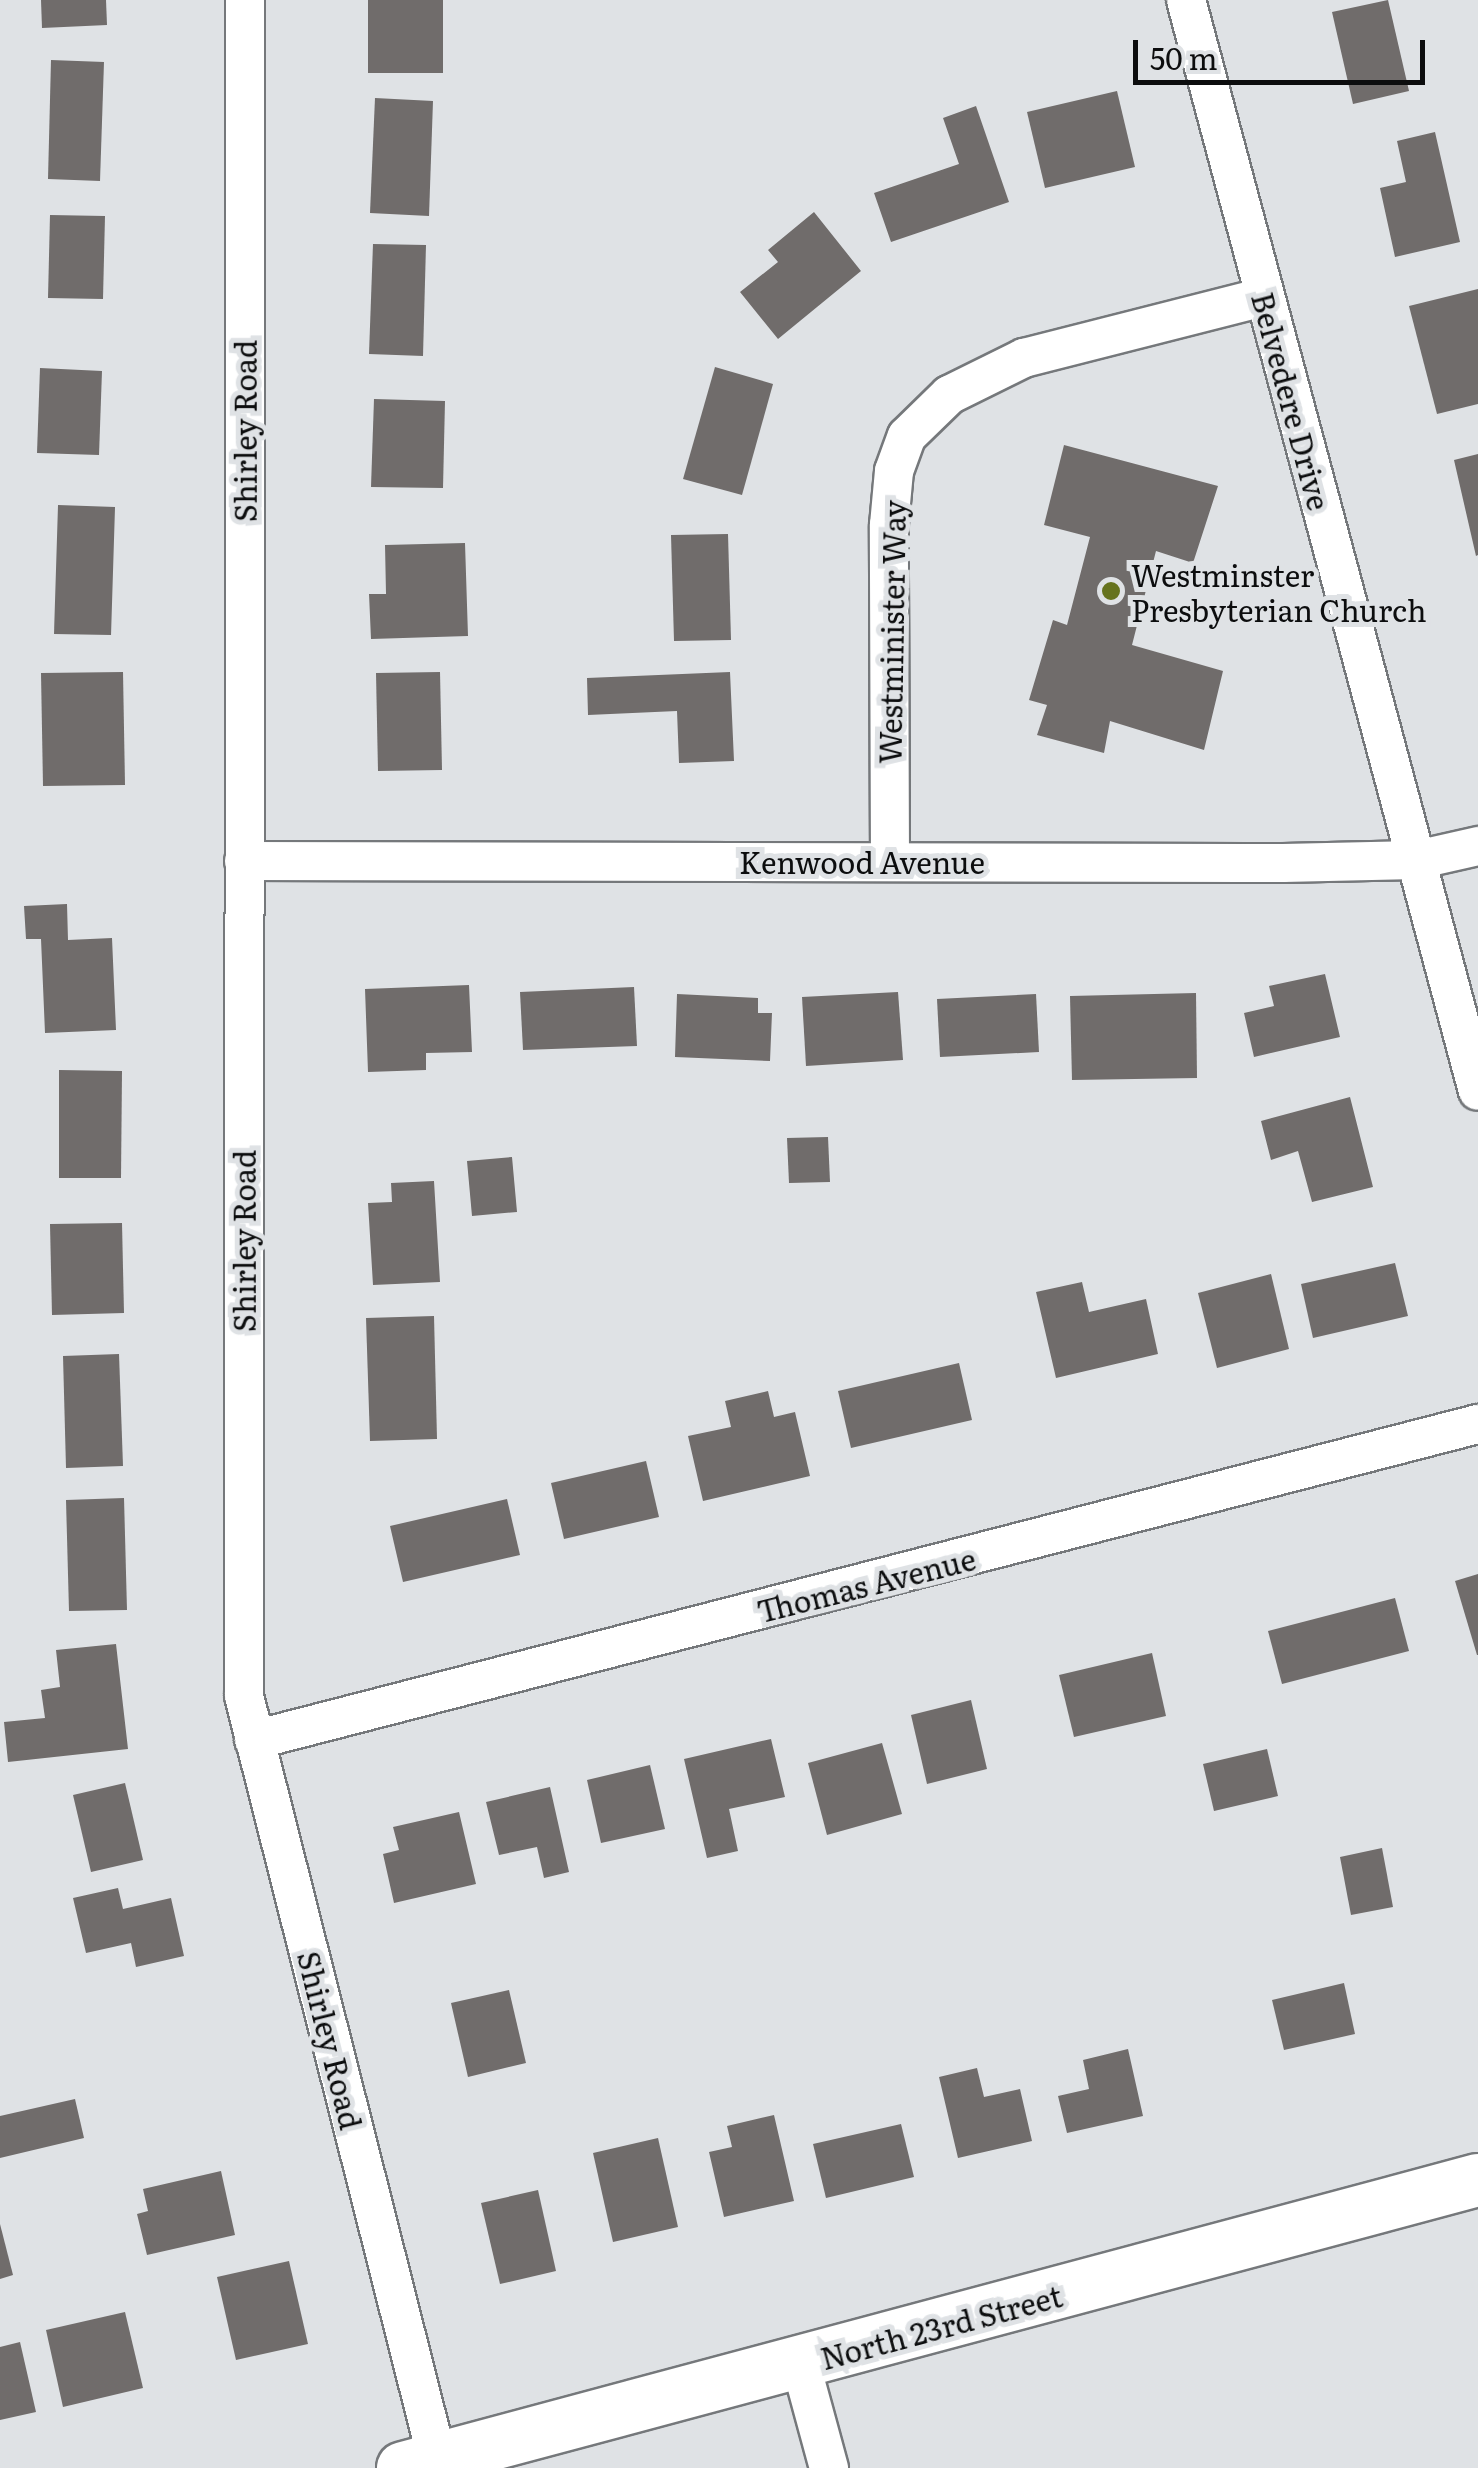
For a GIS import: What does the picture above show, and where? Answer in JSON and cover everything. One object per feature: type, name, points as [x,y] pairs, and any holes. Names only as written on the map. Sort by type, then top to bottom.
[{"type":"main road","name":"North 23rd Street","points":[[420,2463],[1477,2186]]},
{"type":"street","name":"Shirley Road","points":[[244,0],[244,1696],[420,2463]]},
{"type":"street","name":"Belvedere Drive","points":[[1186,0],[1478,1091]]},
{"type":"street","name":"Westminister Way","points":[[890,861],[889,525],[894,471],[907,436],[949,396],[997,369],[1264,297]]},
{"type":"street","name":"Kenwood Avenue","points":[[244,861],[1416,860],[1478,846]]},
{"type":"street","name":"Thomas Avenue","points":[[254,1740],[1478,1424]]},
{"type":"street","points":[[801,2364],[829,2468]]},
{"type":"building","points":[[41,0],[106,0],[107,25],[42,28]]},
{"type":"building","points":[[368,0],[443,0],[443,73],[368,73]]},
{"type":"building","points":[[1388,0],[1409,91],[1353,104],[1332,12]]},
{"type":"building","points":[[51,60],[104,62],[100,181],[48,179]]},
{"type":"building","points":[[1117,91],[1135,167],[1045,188],[1027,112]]},
{"type":"building","points":[[375,98],[433,101],[429,216],[370,213]]},
{"type":"building","points":[[976,106],[1009,202],[891,242],[874,193],[959,164],[943,118]]},
{"type":"building","points":[[1435,132],[1460,242],[1395,257],[1380,188],[1406,182],[1397,141]]},
{"type":"building","points":[[814,212],[861,271],[778,339],[740,292],[778,262],[768,250]]},
{"type":"building","points":[[50,215],[105,216],[103,299],[48,298]]},
{"type":"building","points":[[373,244],[426,245],[423,356],[369,354]]},
{"type":"building","points":[[1478,289],[1478,404],[1437,414],[1409,306]]},
{"type":"building","points":[[715,367],[773,384],[742,495],[683,479]]},
{"type":"building","points":[[40,368],[102,371],[99,455],[37,453]]},
{"type":"building","points":[[374,399],[445,401],[443,488],[371,487]]},
{"type":"building","name":"Westminster Presbyterian Church","points":[[1064,445],[1218,486],[1193,563],[1156,551],[1132,645],[1223,671],[1204,750],[1110,721],[1104,753],[1037,735],[1047,705],[1029,700],[1053,620],[1067,625],[1090,537],[1044,525]]},
{"type":"building","points":[[1478,454],[1478,555],[1476,556],[1454,460]]},
{"type":"building","points":[[58,505],[115,507],[111,635],[54,634]]},
{"type":"building","points":[[728,534],[731,640],[674,641],[671,535]]},
{"type":"building","points":[[465,543],[468,636],[371,639],[369,594],[386,594],[385,545]]},
{"type":"building","points":[[123,672],[125,785],[43,786],[41,673]]},
{"type":"building","points":[[440,672],[442,770],[378,771],[376,673]]},
{"type":"building","points":[[730,672],[734,761],[679,763],[677,711],[588,715],[587,678]]},
{"type":"building","points":[[67,904],[68,940],[112,938],[116,1030],[45,1033],[41,939],[26,939],[24,906]]},
{"type":"building","points":[[1325,974],[1340,1037],[1254,1057],[1244,1013],[1274,1006],[1269,986]]},
{"type":"building","points":[[469,985],[472,1052],[426,1053],[426,1070],[368,1072],[365,989]]},
{"type":"building","points":[[634,987],[637,1046],[523,1050],[520,992]]},
{"type":"building","points":[[898,992],[903,1060],[806,1066],[802,997]]},
{"type":"building","points":[[1196,993],[1197,1078],[1072,1080],[1070,996]]},
{"type":"building","points":[[677,994],[758,998],[758,1013],[772,1013],[770,1061],[675,1057]]},
{"type":"building","points":[[1036,994],[1039,1052],[940,1057],[937,999]]},
{"type":"building","points":[[59,1070],[122,1071],[121,1178],[59,1178]]},
{"type":"building","points":[[1350,1097],[1373,1187],[1312,1202],[1298,1151],[1271,1160],[1261,1121]]},
{"type":"building","points":[[828,1137],[830,1182],[789,1183],[787,1138]]},
{"type":"building","points":[[512,1157],[517,1212],[472,1216],[467,1161]]},
{"type":"building","points":[[434,1181],[440,1282],[373,1285],[368,1203],[392,1202],[391,1183]]},
{"type":"building","points":[[122,1223],[124,1313],[52,1315],[50,1224]]},
{"type":"building","points":[[1395,1263],[1408,1316],[1313,1338],[1301,1284]]},
{"type":"building","points":[[1271,1274],[1289,1349],[1217,1368],[1198,1293]]},
{"type":"building","points":[[1082,1282],[1089,1312],[1146,1299],[1158,1354],[1056,1378],[1036,1292]]},
{"type":"building","points":[[434,1316],[437,1439],[370,1441],[366,1318]]},
{"type":"building","points":[[119,1354],[123,1466],[66,1468],[63,1356]]},
{"type":"building","points":[[959,1363],[972,1420],[851,1448],[838,1391]]},
{"type":"building","points":[[768,1391],[774,1417],[795,1412],[810,1476],[703,1501],[688,1436],[731,1427],[725,1401]]},
{"type":"building","points":[[646,1461],[659,1517],[564,1539],[551,1483]]},
{"type":"building","points":[[124,1498],[127,1610],[69,1611],[66,1500]]},
{"type":"building","points":[[507,1499],[520,1555],[403,1582],[390,1526]]},
{"type":"building","points":[[1478,1574],[1478,1655],[1477,1655],[1455,1581]]},
{"type":"building","points":[[1395,1598],[1409,1651],[1282,1684],[1268,1631]]},
{"type":"building","points":[[116,1644],[128,1749],[8,1762],[4,1722],[45,1718],[41,1690],[60,1687],[56,1650]]},
{"type":"building","points":[[1152,1653],[1166,1716],[1074,1737],[1059,1675]]},
{"type":"building","points":[[971,1700],[987,1769],[927,1784],[911,1715]]},
{"type":"building","points":[[771,1739],[785,1797],[729,1809],[738,1851],[707,1858],[684,1759]]},
{"type":"building","points":[[882,1743],[902,1814],[827,1835],[808,1763]]},
{"type":"building","points":[[1267,1749],[1278,1796],[1214,1811],[1203,1764]]},
{"type":"building","points":[[650,1765],[665,1829],[601,1843],[587,1780]]},
{"type":"building","points":[[125,1783],[143,1860],[91,1872],[73,1795]]},
{"type":"building","points":[[550,1787],[569,1872],[544,1878],[537,1847],[499,1855],[486,1802]]},
{"type":"building","points":[[459,1812],[476,1884],[394,1903],[383,1854],[399,1850],[393,1827]]},
{"type":"building","points":[[1382,1848],[1393,1907],[1351,1915],[1340,1857]]},
{"type":"building","points":[[118,1888],[123,1909],[171,1898],[184,1956],[136,1967],[131,1943],[86,1953],[73,1898]]},
{"type":"building","points":[[1344,1983],[1355,2034],[1284,2050],[1272,2000]]},
{"type":"building","points":[[509,1990],[526,2063],[468,2077],[451,2003]]},
{"type":"building","points":[[1128,2049],[1143,2116],[1067,2133],[1058,2096],[1089,2089],[1083,2060]]},
{"type":"building","points":[[977,2068],[984,2097],[1020,2089],[1032,2141],[958,2158],[939,2077]]},
{"type":"building","points":[[75,2099],[84,2138],[0,2158],[0,2116]]},
{"type":"building","points":[[774,2115],[794,2201],[724,2217],[709,2152],[732,2147],[727,2126]]},
{"type":"building","points":[[901,2124],[914,2177],[826,2198],[813,2144]]},
{"type":"building","points":[[658,2138],[678,2227],[613,2242],[593,2153]]},
{"type":"building","points":[[221,2171],[235,2235],[147,2255],[137,2214],[148,2211],[143,2189]]},
{"type":"building","points":[[538,2190],[556,2271],[500,2284],[481,2203]]},
{"type":"building","points":[[0,2224],[13,2275],[0,2279]]},
{"type":"building","points":[[289,2261],[308,2344],[236,2360],[217,2277]]},
{"type":"building","points":[[125,2312],[143,2388],[63,2407],[46,2330]]},
{"type":"building","points":[[20,2342],[36,2412],[0,2420],[0,2347]]},
{"type":"place","name":"Westminster Presbyterian Church","points":[[1111,591]]}]
